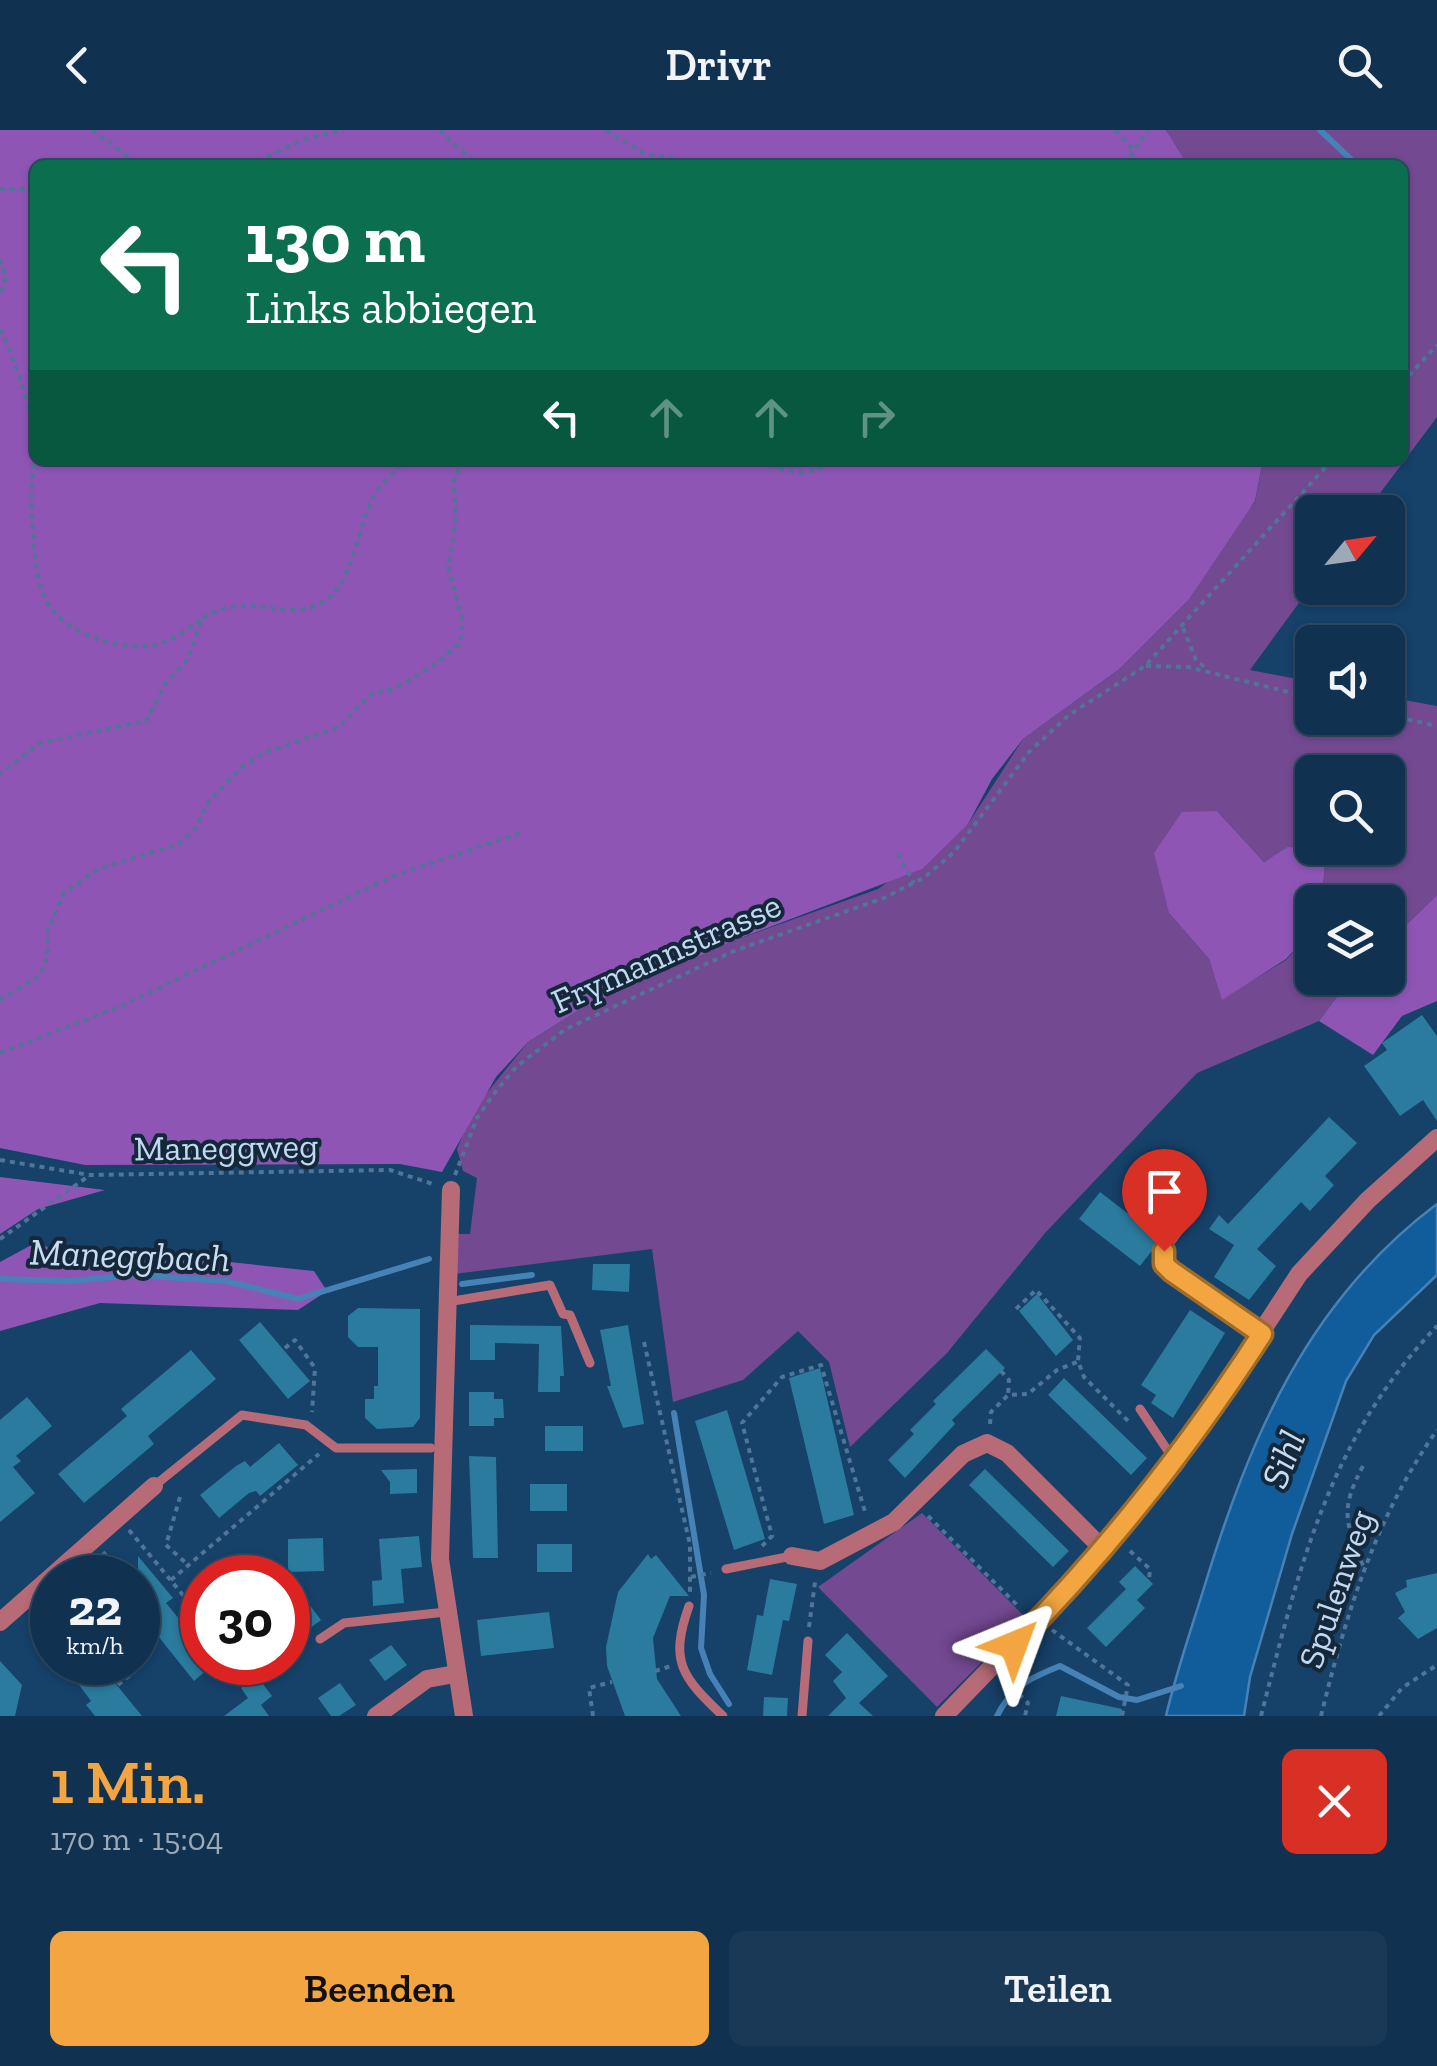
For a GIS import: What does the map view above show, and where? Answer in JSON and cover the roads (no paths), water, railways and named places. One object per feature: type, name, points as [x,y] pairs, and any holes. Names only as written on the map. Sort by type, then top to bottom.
[{"type":"street","points":[[944,1716],[1031,1619],[1108,1546],[1176,1462],[1299,1274],[1368,1200],[1437,1138]]},
{"type":"street","points":[[450,1190],[440,1559],[464,1716]]},
{"type":"street","points":[[792,1556],[820,1561],[894,1522],[963,1454],[988,1443],[1007,1453],[1108,1546]]},
{"type":"street","points":[[0,1622],[160,1483]]},
{"type":"street","points":[[376,1716],[427,1679],[455,1674]]},
{"type":"lane","points":[[1188,1218],[1164,1251],[1164,1264],[1262,1334]]},
{"type":"lane","points":[[444,1302],[550,1286],[564,1314],[570,1315],[590,1363]]},
{"type":"lane","points":[[1140,1409],[1176,1462]]},
{"type":"lane","points":[[160,1483],[242,1415],[306,1426],[331,1445],[431,1448]]},
{"type":"lane","points":[[726,1570],[792,1556]]},
{"type":"lane","points":[[690,1606],[678,1641],[682,1669],[722,1716]]},
{"type":"lane","points":[[320,1639],[344,1623],[446,1612]]},
{"type":"lane","points":[[802,1716],[808,1641]]},
{"type":"water","name":"Sihl","points":[[1437,1204],[1437,1275],[1374,1335],[1346,1381],[1292,1534],[1250,1677],[1244,1716],[1166,1716],[1221,1535],[1263,1428],[1288,1378],[1352,1285],[1391,1243]]},
{"type":"waterway","points":[[1320,130],[1352,160]]},
{"type":"waterway","name":"Maneggbach","points":[[1,1279],[72,1281],[134,1275],[226,1281],[298,1299],[429,1259]]},
{"type":"waterway","name":"Maneggbach","points":[[462,1284],[532,1275]]},
{"type":"waterway","name":"Maneggbach","points":[[674,1413],[704,1595],[701,1648],[710,1674],[729,1704]]},
{"type":"waterway","name":"Maneggbach","points":[[997,1716],[1023,1684],[1060,1666],[1119,1697],[1137,1700],[1181,1686]]}]
